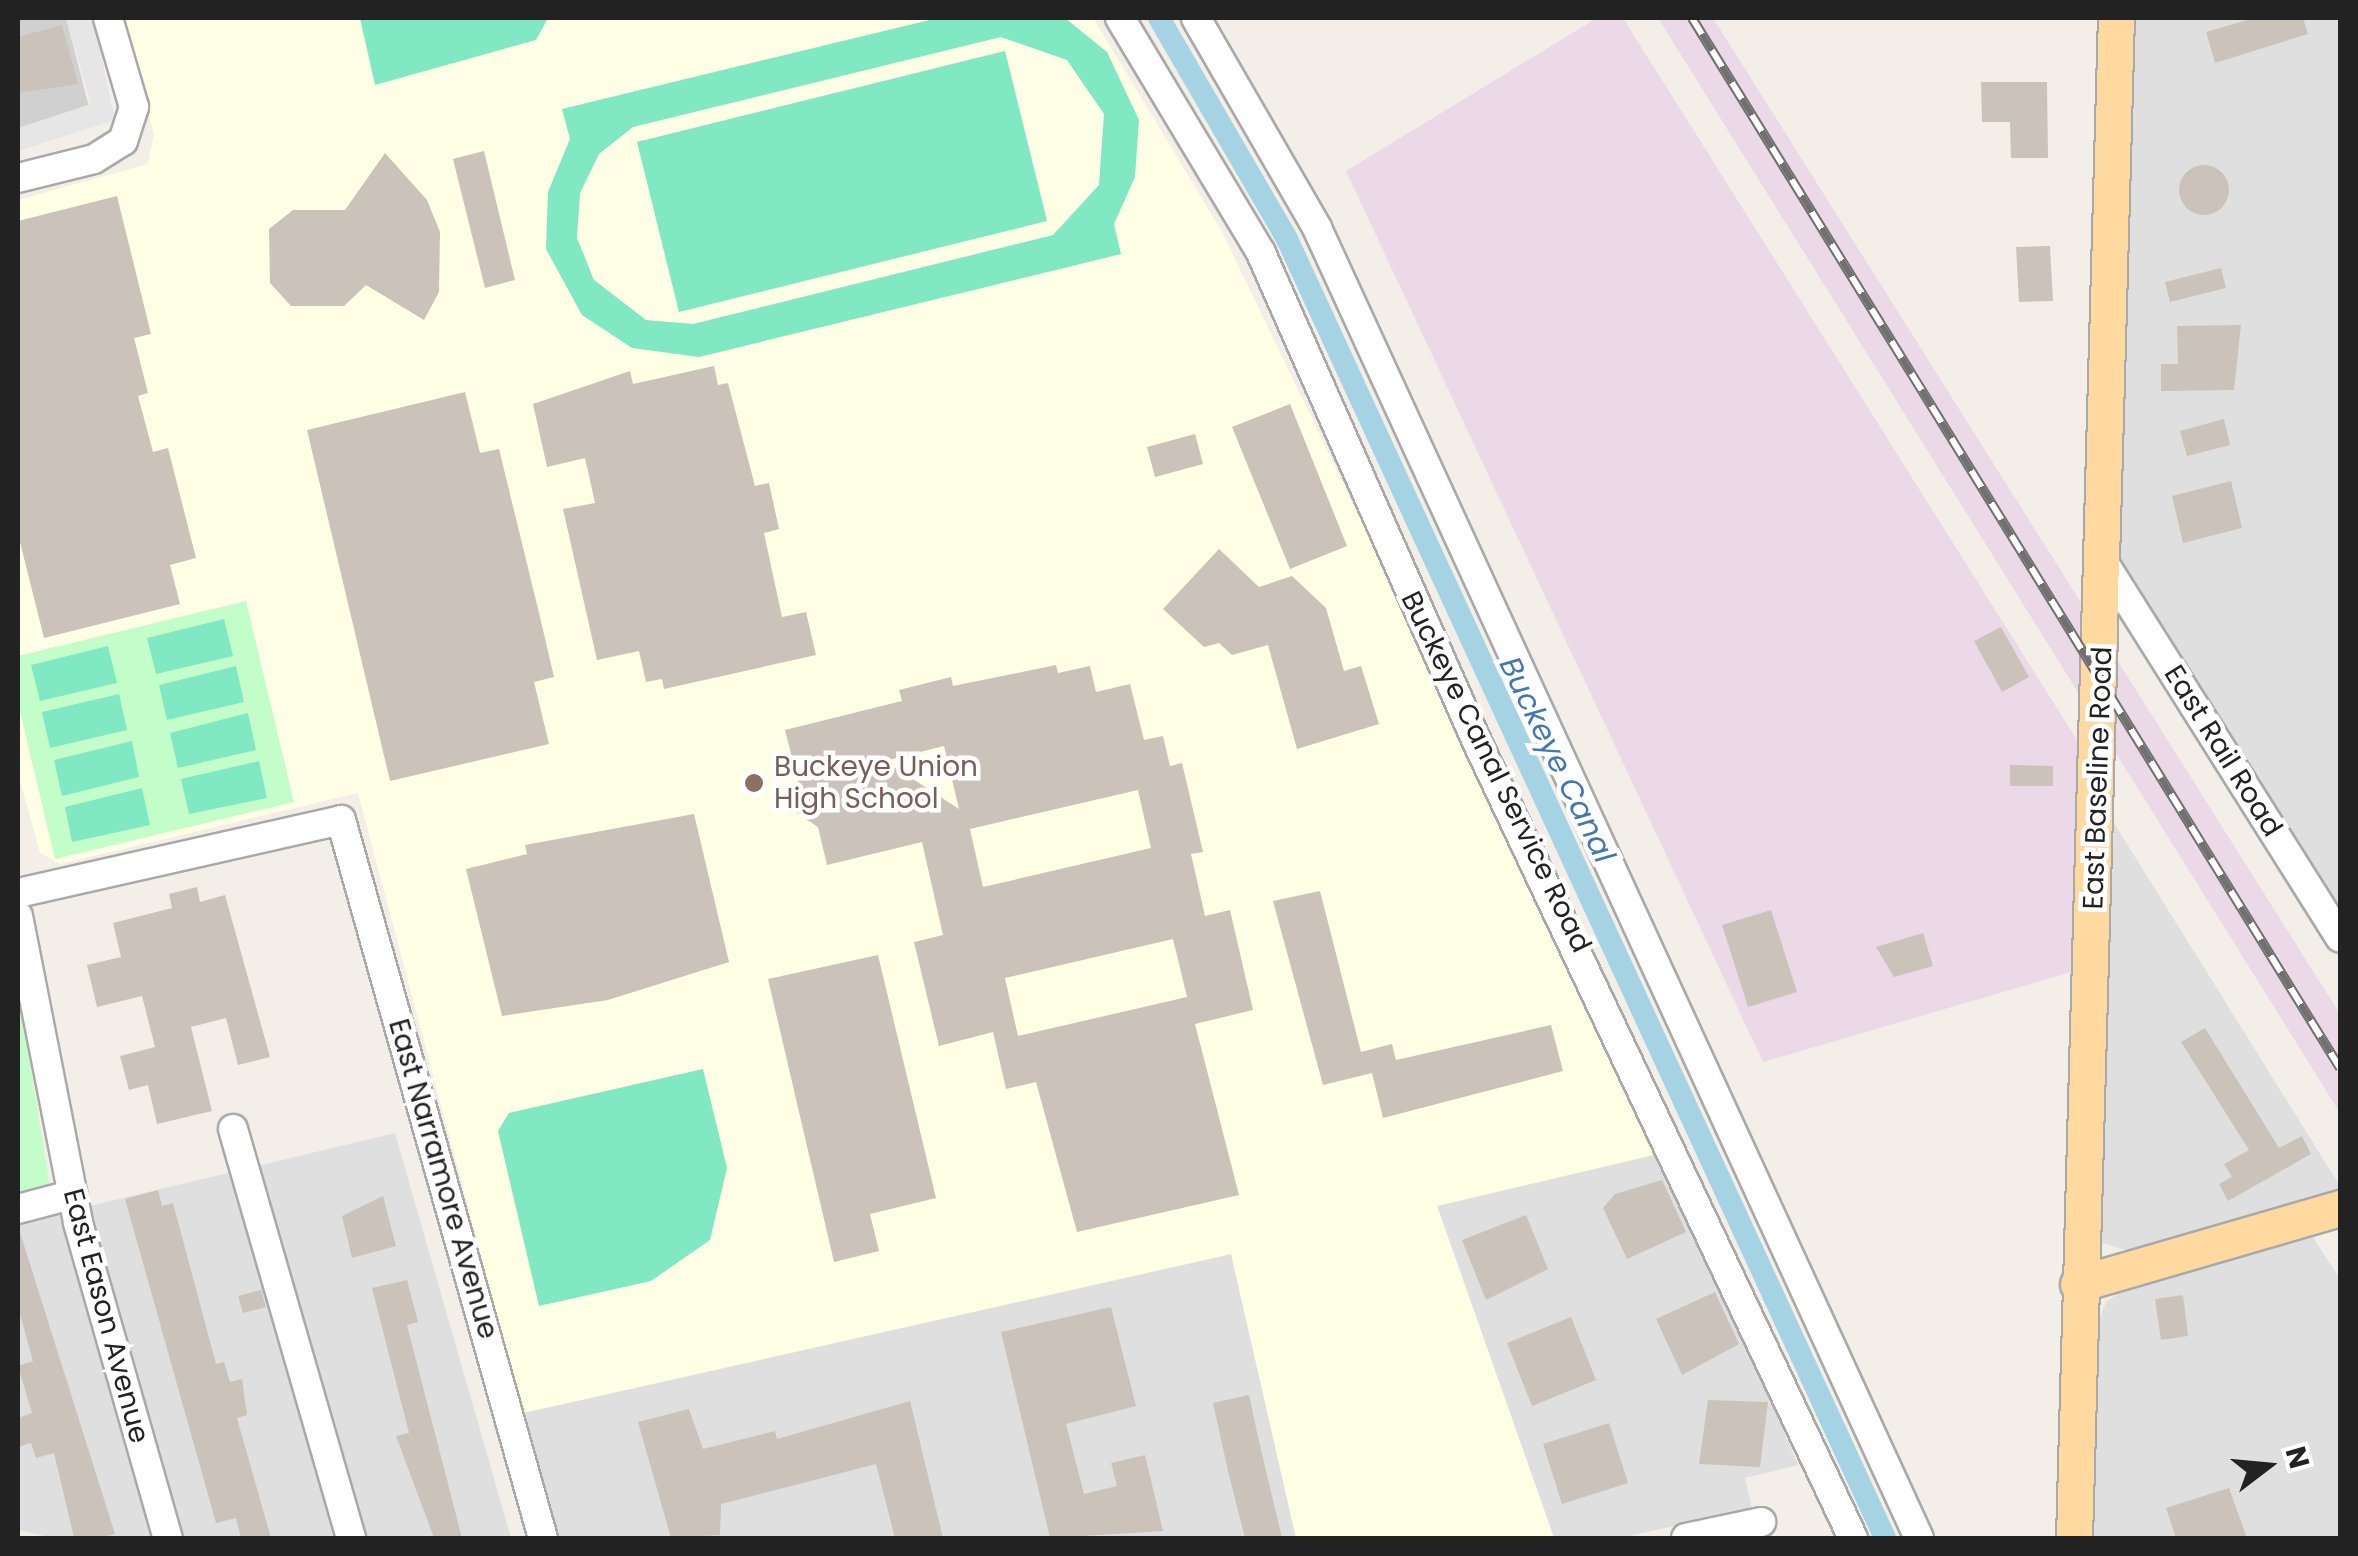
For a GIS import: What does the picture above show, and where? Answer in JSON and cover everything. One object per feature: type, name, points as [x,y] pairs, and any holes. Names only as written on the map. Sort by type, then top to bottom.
[{"type":"main road","name":"East Baseline Road","points":[[2074,1538],[2078,1284],[2106,566],[2116,18]]},
{"type":"main road","points":[[2078,1284],[2340,1208]]},
{"type":"street","points":[[18,178],[94,159],[123,141],[134,107],[108,18]]},
{"type":"street","name":"Buckeye Canal Service Road","points":[[1120,18],[1261,253],[1478,744],[1612,1013],[1853,1538]]},
{"type":"street","points":[[1196,18],[1317,228],[1919,1538]]},
{"type":"street","name":"East Rail Road","points":[[2106,566],[2340,937]]},
{"type":"street","name":"East Narramore Avenue","points":[[18,893],[341,820],[544,1538]]},
{"type":"street","name":"East Eason Avenue","points":[[18,916],[71,1195],[168,1538]]},
{"type":"street","points":[[233,1128],[350,1538]]},
{"type":"street","points":[[18,1208],[71,1195]]},
{"type":"street","points":[[1686,1538],[1761,1522]]},
{"type":"shaded area","points":[[18,18],[66,18],[89,107],[18,128]]},
{"type":"shaded area","points":[[66,18],[93,18],[115,120],[18,151],[18,128],[91,104]]},
{"type":"shaded area","name":"Buckeye Union High School","points":[[121,18],[1093,18],[1221,230],[1666,1152],[1437,1206],[1554,1538],[1296,1538],[1231,1254],[523,1413],[358,793],[60,864],[40,853],[18,773],[18,200],[148,164],[154,134]]},
{"type":"shaded area","points":[[1597,18],[1623,18],[2082,748],[2075,971],[1763,1062],[1346,171]]},
{"type":"shaded area","points":[[1658,18],[1713,18],[2340,1014],[2340,1113]]},
{"type":"shaded area","points":[[2131,18],[2340,18],[2340,906],[2120,560]]},
{"type":"shaded area","points":[[2114,823],[2340,1191],[2132,1252],[2099,1242]]},
{"type":"shaded area","points":[[395,1133],[511,1538],[53,1538],[18,1530],[18,1223]]},
{"type":"shaded area","points":[[1666,1152],[1798,1465],[1745,1478],[1752,1509],[1620,1538],[1554,1538],[1437,1206]]},
{"type":"shaded area","points":[[2309,1231],[2340,1279],[2340,1538],[2093,1538],[2097,1325],[2106,1302],[2131,1284]]},
{"type":"shaded area","points":[[1232,1254],[1296,1538],[559,1538],[523,1413]]},
{"type":"green space","points":[[360,18],[548,18],[536,40],[375,85]]},
{"type":"green space","points":[[938,18],[1065,18],[1107,52],[1139,120],[1135,177],[1114,224],[1121,254],[699,357],[632,348],[582,315],[546,249],[548,192],[570,139],[562,109]],"holes":[[[1001,37],[1067,60],[1104,114],[1099,185],[1053,235],[693,324],[646,320],[594,280],[577,238],[580,193],[599,154],[633,127]]]},
{"type":"green space","points":[[1005,51],[1047,221],[679,312],[637,142]]},
{"type":"green space","points":[[246,601],[294,802],[55,859],[18,703],[18,656]]},
{"type":"green space","points":[[224,619],[233,656],[156,674],[147,638]]},
{"type":"green space","points":[[108,646],[117,683],[40,701],[31,665]]},
{"type":"green space","points":[[236,666],[244,702],[167,720],[159,685]]},
{"type":"green space","points":[[119,694],[127,730],[50,748],[42,712]]},
{"type":"green space","points":[[248,713],[256,750],[178,768],[170,733]]},
{"type":"green space","points":[[132,741],[139,777],[62,796],[54,760]]},
{"type":"green space","points":[[259,761],[267,798],[189,814],[181,779]]},
{"type":"green space","points":[[142,788],[150,825],[72,842],[65,807]]},
{"type":"green space","points":[[18,991],[51,1193],[18,1201]]},
{"type":"green space","points":[[703,1069],[727,1168],[710,1240],[651,1281],[539,1306],[498,1131],[509,1113]]},
{"type":"building","points":[[2254,18],[2303,18],[2308,34],[2215,63],[2206,32]]},
{"type":"building","points":[[62,25],[78,84],[18,93],[18,37]]},
{"type":"building","points":[[1981,82],[2047,82],[2048,158],[2011,158],[2010,122],[1982,122]]},
{"type":"building","points":[[484,151],[515,280],[485,288],[453,159]]},
{"type":"building","points":[[385,153],[427,200],[440,232],[439,292],[424,320],[366,285],[344,306],[291,306],[270,283],[269,229],[293,210],[345,210]]},
{"type":"building","points":[[2204,165],[2222,172],[2229,190],[2222,208],[2204,215],[2186,208],[2179,190],[2186,172]]},
{"type":"building","points":[[117,196],[151,334],[134,338],[148,393],[138,396],[153,452],[168,448],[196,558],[170,565],[180,604],[44,638],[18,534],[18,221]]},
{"type":"building","points":[[2050,246],[2053,301],[2019,302],[2016,247]]},
{"type":"building","points":[[2221,268],[2226,288],[2170,302],[2165,282]]},
{"type":"building","points":[[2241,325],[2234,390],[2161,391],[2161,364],[2178,364],[2177,326]]},
{"type":"building","points":[[714,366],[718,385],[728,383],[755,486],[769,483],[779,529],[764,533],[782,617],[806,612],[816,655],[664,689],[662,679],[646,682],[639,651],[597,660],[563,509],[595,503],[585,458],[547,467],[533,404],[630,371],[633,384]]},
{"type":"building","points":[[465,392],[480,453],[499,449],[540,617],[554,677],[534,682],[549,744],[390,781],[307,430]]},
{"type":"building","points":[[1290,404],[1347,546],[1290,569],[1232,427]]},
{"type":"building","points":[[2224,419],[2230,445],[2187,456],[2180,431]]},
{"type":"building","points":[[1195,434],[1203,464],[1155,477],[1147,447]]},
{"type":"building","points":[[2231,481],[2242,528],[2183,543],[2172,496]]},
{"type":"building","points":[[1219,549],[1259,587],[1292,576],[1326,608],[1344,671],[1361,666],[1379,724],[1297,749],[1268,645],[1232,655],[1219,643],[1204,647],[1163,609]]},
{"type":"building","points":[[2001,627],[2029,677],[2002,692],[1974,641]]},
{"type":"building","points":[[1056,665],[1058,673],[1090,666],[1096,692],[1130,684],[1144,740],[1163,736],[1170,766],[1182,763],[1203,852],[1191,854],[1205,916],[1230,910],[1253,1010],[1195,1024],[1239,1195],[1077,1232],[1036,1082],[1006,1089],[993,1032],[939,1046],[914,942],[943,935],[922,842],[827,865],[818,827],[794,811],[802,797],[785,730],[902,701],[899,690],[951,677],[953,686]],"holes":[[[944,746],[959,809],[885,761]],[[1138,790],[1151,848],[983,887],[970,829]],[[1173,939],[1187,997],[1018,1036],[1005,978]]]},
{"type":"building","points":[[2010,765],[2053,766],[2053,786],[2010,786]]},
{"type":"building","points":[[694,814],[729,962],[608,1000],[502,1016],[466,869],[527,854],[525,845]]},
{"type":"building","points":[[197,887],[200,902],[225,895],[270,1057],[238,1065],[226,1018],[191,1027],[212,1111],[157,1124],[148,1085],[129,1090],[120,1056],[155,1047],[142,996],[97,1007],[87,965],[121,957],[113,923],[172,908],[169,894]]},
{"type":"building","points":[[1320,891],[1361,1052],[1392,1044],[1396,1060],[1551,1025],[1563,1071],[1383,1118],[1372,1073],[1323,1085],[1273,901]]},
{"type":"building","points":[[1771,910],[1797,992],[1748,1007],[1722,925]]},
{"type":"building","points":[[1923,933],[1933,966],[1894,977],[1876,947]]},
{"type":"building","points":[[878,955],[936,1198],[870,1214],[879,1251],[834,1262],[768,979]]},
{"type":"building","points":[[2205,1028],[2279,1148],[2302,1136],[2311,1154],[2228,1201],[2219,1184],[2232,1177],[2224,1164],[2249,1150],[2181,1042]]},
{"type":"building","points":[[1662,1180],[1686,1232],[1627,1259],[1603,1208],[1615,1194]]},
{"type":"building","points":[[158,1190],[162,1206],[173,1203],[216,1364],[224,1362],[230,1382],[242,1379],[247,1415],[237,1418],[271,1538],[241,1538],[236,1518],[216,1523],[125,1199]]},
{"type":"building","points":[[383,1196],[396,1246],[352,1258],[342,1216]]},
{"type":"building","points":[[1526,1215],[1548,1269],[1486,1300],[1462,1240]]},
{"type":"building","points":[[18,1226],[115,1534],[74,1538],[54,1453],[36,1458],[31,1443],[18,1447],[18,1418],[32,1413],[18,1366],[33,1361],[18,1307]]},
{"type":"building","points":[[407,1280],[418,1322],[407,1325],[462,1538],[434,1538],[396,1436],[409,1433],[372,1288]]},
{"type":"building","points":[[261,1290],[266,1307],[243,1313],[238,1296]]},
{"type":"building","points":[[1715,1292],[1739,1344],[1682,1375],[1656,1319]]},
{"type":"building","points":[[2183,1295],[2188,1336],[2161,1340],[2155,1299]]},
{"type":"building","points":[[1111,1307],[1136,1406],[1066,1424],[1084,1494],[1117,1486],[1111,1463],[1145,1455],[1163,1531],[1050,1538],[1001,1332]]},
{"type":"building","points":[[1571,1317],[1596,1380],[1532,1406],[1507,1343]]},
{"type":"building","points":[[1249,1395],[1282,1538],[1245,1538],[1228,1471],[1213,1403]]},
{"type":"building","points":[[1708,1400],[1768,1402],[1760,1467],[1699,1464]]},
{"type":"building","points":[[910,1401],[943,1538],[895,1538],[876,1464],[721,1504],[720,1535],[671,1538],[638,1422],[689,1409],[703,1449],[775,1431],[777,1439]]},
{"type":"building","points":[[1609,1423],[1628,1483],[1562,1504],[1543,1444]]},
{"type":"building","points":[[2229,1488],[2247,1538],[2176,1538],[2166,1508]]},
{"type":"waterway","name":"Buckeye Canal","points":[[1159,18],[1287,239],[1885,1538]]},
{"type":"railway","points":[[1692,18],[2340,1068]]},
{"type":"place","name":"Buckeye Union High School","points":[[754,783]]}]
